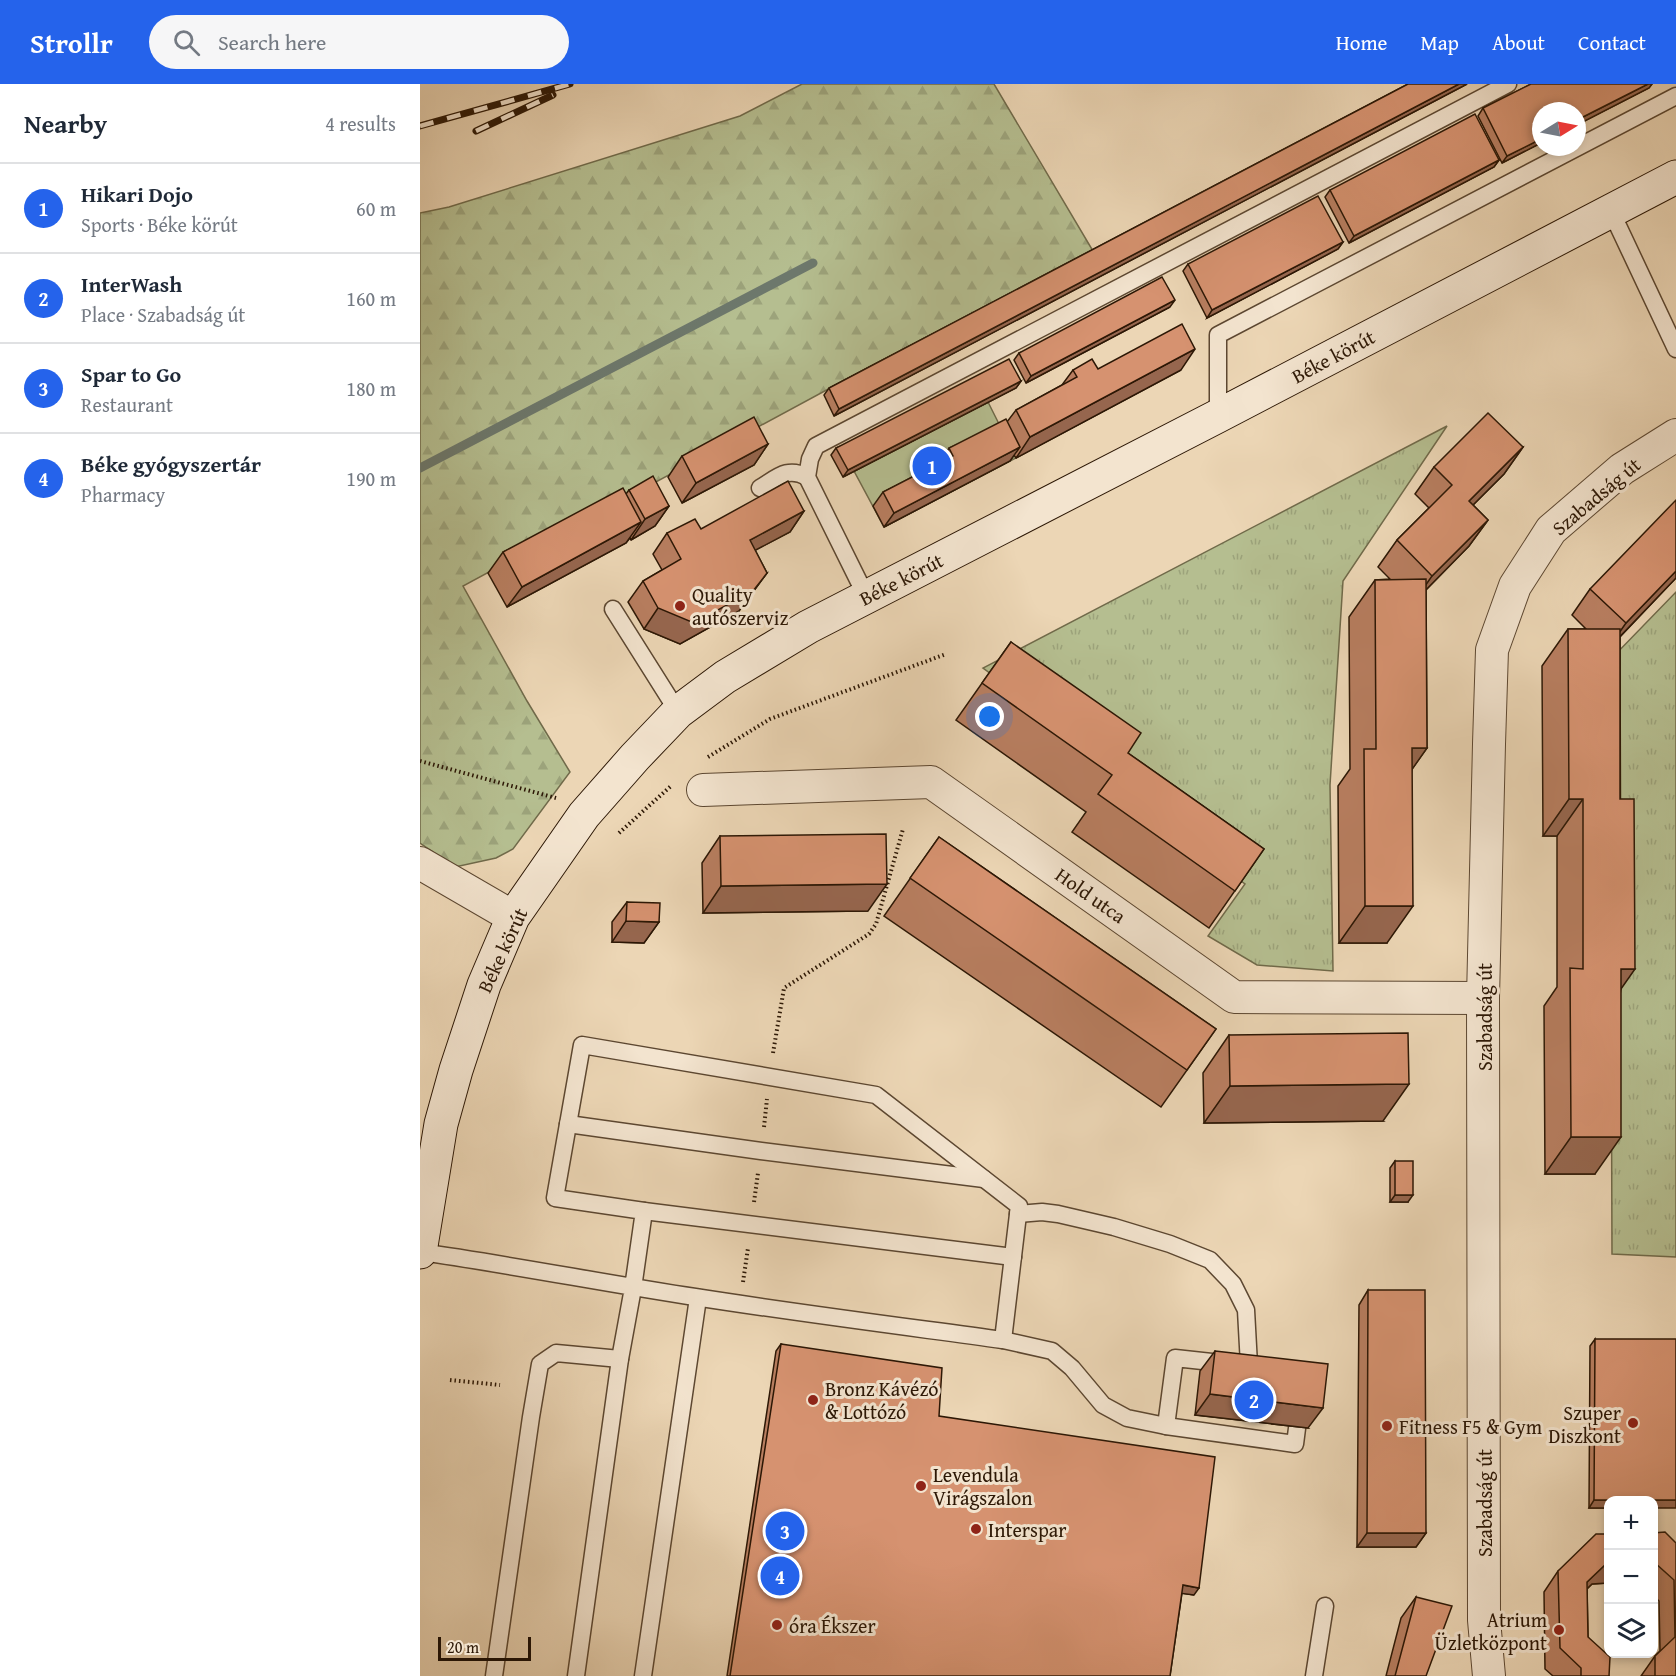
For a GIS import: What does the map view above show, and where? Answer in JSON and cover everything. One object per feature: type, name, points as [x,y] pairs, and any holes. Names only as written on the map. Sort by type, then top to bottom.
[{"type":"street","name":"Béke körút","points":[[420,1252],[441,1124],[484,985],[513,917],[584,815],[678,712],[725,677],[808,627],[1676,177]]},
{"type":"street","name":"Szabadság út","points":[[1489,1676],[1484,1620],[1483,998],[1492,650],[1515,586],[1551,530],[1622,470],[1676,435]]},
{"type":"street","name":"Hold utca","points":[[701,776],[931,782],[1234,997],[1483,998]]},
{"type":"street","points":[[420,863],[513,917]]},
{"type":"lane","points":[[807,477],[810,459],[816,446],[833,436],[1508,84]]},
{"type":"lane","points":[[1218,416],[1218,335],[1676,96]]},
{"type":"lane","points":[[1611,211],[1676,349]]},
{"type":"lane","points":[[760,488],[786,472],[798,472],[807,477],[866,596]]},
{"type":"lane","points":[[613,609],[678,712]]},
{"type":"lane","points":[[1003,1340],[1013,1257],[1019,1206],[876,1095],[582,1045],[555,1198],[644,1212],[1013,1257]]},
{"type":"lane","points":[[568,1124],[984,1179]]},
{"type":"lane","points":[[576,1676],[620,1359],[644,1212]]},
{"type":"lane","points":[[1018,1214],[1042,1212],[1058,1214],[1170,1244],[1210,1260],[1233,1284],[1246,1310],[1254,1366],[1175,1358],[1166,1426]]},
{"type":"lane","points":[[420,1252],[698,1298],[1003,1340],[1052,1351],[1072,1368],[1104,1405],[1127,1418],[1166,1426],[1295,1444],[1303,1385]]},
{"type":"lane","points":[[643,1676],[698,1298]]},
{"type":"lane","points":[[494,1676],[540,1364],[556,1353],[620,1359]]},
{"type":"lane","points":[[1314,1676],[1325,1606]]},
{"type":"path","points":[[701,776],[770,719],[946,654]]},
{"type":"path","points":[[420,761],[556,798]]},
{"type":"path","points":[[619,833],[672,785]]},
{"type":"path","points":[[769,1077],[784,988],[869,934],[876,924],[903,829]]},
{"type":"path","points":[[450,1380],[500,1385]]},
{"type":"green space","points":[[802,84],[994,84],[1093,251],[871,366],[463,586],[527,701],[570,772],[513,849],[496,858],[455,867],[420,843],[420,213],[449,207],[740,116]]},
{"type":"green space","points":[[988,402],[1016,458],[884,527],[854,471]]},
{"type":"green space","points":[[1447,426],[1343,581],[1330,785],[1333,971],[1257,965],[1208,936],[1245,884],[1110,789],[1121,769],[983,668]]},
{"type":"green space","points":[[1676,592],[1676,1257],[1612,1254],[1610,660]]},
{"type":"building","points":[[1408,84],[1459,84],[839,409],[829,388]]},
{"type":"building","points":[[1531,84],[1648,84],[1586,115],[1586,102],[1532,102],[1532,144],[1507,156],[1483,108]]},
{"type":"building","points":[[1475,114],[1499,160],[1354,236],[1330,190]]},
{"type":"building","points":[[1318,196],[1343,242],[1212,310],[1188,264]]},
{"type":"building","points":[[1162,277],[1175,300],[1031,376],[1019,353]]},
{"type":"building","points":[[1182,324],[1195,349],[1030,437],[1016,410],[1077,377],[1073,370],[1092,359],[1098,369]]},
{"type":"building","points":[[1009,359],[1021,381],[848,470],[836,448]]},
{"type":"building","points":[[1488,413],[1523,447],[1469,501],[1488,520],[1432,576],[1397,540],[1452,485],[1434,467]]},
{"type":"building","points":[[754,417],[768,444],[696,483],[682,456]]},
{"type":"building","points":[[1006,419],[1020,447],[894,513],[883,492],[953,456],[949,448]]},
{"type":"building","points":[[653,476],[669,506],[645,519],[629,490]]},
{"type":"building","points":[[788,481],[804,511],[750,540],[767,573],[753,591],[694,623],[658,608],[643,581],[681,559],[667,533],[695,519],[701,529]]},
{"type":"building","points":[[623,488],[641,522],[522,587],[503,552]]},
{"type":"building","points":[[1676,500],[1676,571],[1626,623],[1590,589]]},
{"type":"building","points":[[1426,579],[1427,748],[1412,748],[1413,906],[1365,906],[1364,749],[1376,749],[1375,580]]},
{"type":"building","points":[[1568,629],[1620,629],[1620,799],[1634,799],[1635,969],[1621,969],[1621,1137],[1571,1137],[1570,968],[1583,969],[1583,799],[1569,799]]},
{"type":"building","points":[[1011,642],[1141,733],[1128,753],[1264,849],[1235,891],[1098,794],[1112,775],[982,683]]},
{"type":"building","points":[[886,834],[887,884],[721,886],[720,836]]},
{"type":"building","points":[[939,837],[1216,1029],[1187,1070],[910,878]]},
{"type":"building","points":[[627,902],[660,903],[659,922],[626,921]]},
{"type":"building","points":[[1408,1033],[1409,1084],[1230,1086],[1229,1035]]},
{"type":"building","points":[[1395,1161],[1413,1161],[1413,1195],[1395,1195]]},
{"type":"building","name":"Fitness F5 & Gym","points":[[1368,1290],[1425,1290],[1426,1533],[1367,1533]]},
{"type":"building","name":"Szuper Diszkont","points":[[1595,1339],[1676,1339],[1676,1500],[1658,1500],[1658,1496],[1604,1496],[1604,1500],[1594,1500]]},
{"type":"building","name":"Interspar","points":[[781,1344],[942,1368],[939,1416],[1215,1457],[1199,1588],[1183,1585],[1170,1676],[730,1676]]},
{"type":"building","points":[[1215,1351],[1328,1364],[1323,1408],[1210,1394]]},
{"type":"building","points":[[1665,1532],[1676,1543],[1676,1676],[1655,1676],[1655,1658],[1658,1658],[1658,1653],[1675,1637],[1674,1580],[1658,1566],[1658,1533]]},
{"type":"building","points":[[1596,1534],[1604,1534],[1604,1566],[1587,1582],[1588,1637],[1604,1652],[1604,1658],[1610,1658],[1609,1676],[1581,1676],[1581,1668],[1560,1648],[1558,1571]]},
{"type":"building","points":[[1416,1597],[1452,1606],[1426,1676],[1395,1676]]},
{"type":"waterway","points":[[420,468],[813,263]]},
{"type":"railway","points":[[420,126],[570,84]]},
{"type":"railway","points":[[476,131],[553,95]]},
{"type":"place","name":"Hikari Dojo","points":[[932,466]]},
{"type":"place","name":"Quality autószerviz","points":[[680,606]]},
{"type":"place","name":"Bronz Kávézó & Lottózó","points":[[813,1400]]},
{"type":"place","name":"InterWash","points":[[1254,1400]]},
{"type":"place","name":"Szuper Diszkont","points":[[1633,1423]]},
{"type":"place","name":"Fitness F5 & Gym","points":[[1387,1426]]},
{"type":"place","name":"Levendula Virágszalon","points":[[921,1486]]},
{"type":"place","name":"Interspar","points":[[976,1529]]},
{"type":"place","name":"Spar to Go","points":[[785,1531]]},
{"type":"place","name":"Béke gyógyszertár","points":[[780,1576]]},
{"type":"place","name":"óra Ékszer","points":[[777,1625]]},
{"type":"place","name":"Atrium Üzletközpont","points":[[1559,1630]]}]
